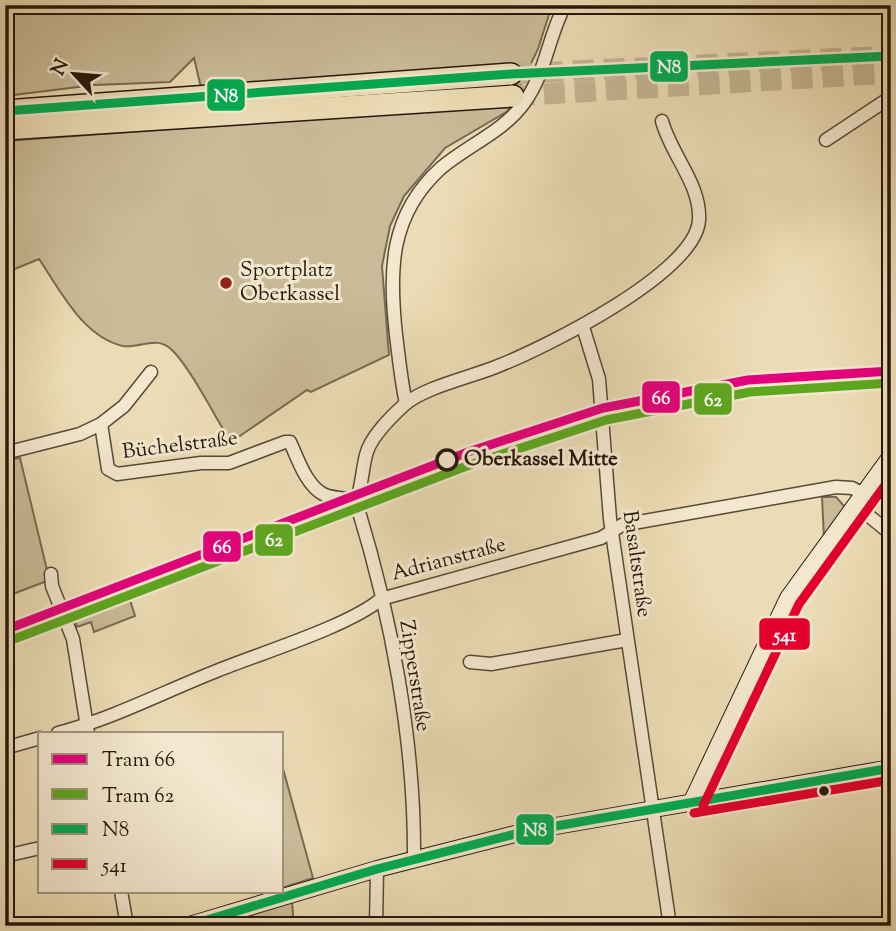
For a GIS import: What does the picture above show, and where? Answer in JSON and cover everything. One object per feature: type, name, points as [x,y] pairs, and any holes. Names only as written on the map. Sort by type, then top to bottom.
[{"type":"highway","points":[[5,111],[511,74]]},
{"type":"highway","points":[[5,129],[513,96]]},
{"type":"main road","points":[[692,801],[788,598],[861,501],[891,456]]},
{"type":"main road","points":[[186,926],[377,869],[527,831],[891,768]]},
{"type":"street","points":[[406,403],[391,292],[391,265],[398,238],[411,207],[439,170],[492,133],[525,102],[547,60],[565,5]]},
{"type":"street","points":[[826,140],[891,97]]},
{"type":"street","points":[[356,502],[372,441],[406,403],[528,354],[583,327],[685,251],[697,229],[697,196],[668,145],[662,121]]},
{"type":"street","name":"Basaltstraße","points":[[583,327],[599,379],[612,531],[670,926]]},
{"type":"street","name":"Büchelstraße","points":[[5,453],[80,434],[101,424],[124,406],[150,372]]},
{"type":"street","name":"Büchelstraße","points":[[101,424],[110,473],[229,463],[290,442],[309,481],[318,490],[325,495],[356,502]]},
{"type":"street","name":"Adrianstraße","points":[[65,732],[87,729],[200,677],[373,606],[381,599],[601,538],[622,525],[657,516],[805,491],[852,488],[861,501]]},
{"type":"street","points":[[861,501],[891,534]]},
{"type":"street","name":"Zipperstraße","points":[[356,502],[392,644],[409,770],[414,859]]},
{"type":"street","points":[[51,574],[52,586],[72,639],[87,729]]},
{"type":"street","points":[[471,662],[491,664],[627,640]]},
{"type":"street","points":[[5,748],[38,739]]},
{"type":"street","points":[[5,856],[38,848]]},
{"type":"street","points":[[376,926],[377,869]]},
{"type":"street","points":[[121,892],[127,926]]},
{"type":"shaded area","points":[[5,5],[552,5],[538,49],[508,111],[445,148],[404,196],[390,226],[382,266],[389,355],[311,392],[307,390],[231,442],[188,370],[167,346],[155,343],[123,346],[96,333],[74,311],[39,259],[5,273],[5,141],[210,126],[194,58],[170,82],[94,85],[5,96]]},
{"type":"shaded area","points":[[20,458],[48,574],[47,581],[5,597],[5,460]]},
{"type":"shaded area","points":[[822,497],[836,497],[845,507],[824,538]]},
{"type":"shaded area","points":[[130,600],[135,616],[94,632],[91,622],[77,627],[75,620]]},
{"type":"shaded area","points":[[284,772],[313,878],[284,887]]},
{"type":"shaded area","points":[[292,901],[294,926],[210,926]]},
{"type":"tunnel","points":[[511,74],[891,56]]},
{"type":"tunnel","points":[[513,96],[891,73]]},
{"type":"tram line","name":"66","points":[[5,630],[468,452],[603,408],[748,380],[891,371]]},
{"type":"tram line","name":"62","points":[[9,641],[472,464],[606,420],[750,392],[891,383]]},
{"type":"transit line","name":"N8","points":[[5,111],[511,74],[891,56]]},
{"type":"transit line","name":"541","points":[[703,806],[799,604],[891,477]]},
{"type":"transit line","name":"N8","points":[[187,926],[377,869],[527,831],[891,768]]},
{"type":"transit line","name":"541","points":[[694,813],[891,780]]},
{"type":"place","name":"Sportplatz Oberkassel","points":[[226,283]]},
{"type":"place","name":"Oberkassel Mitte","points":[[447,460]]}]
